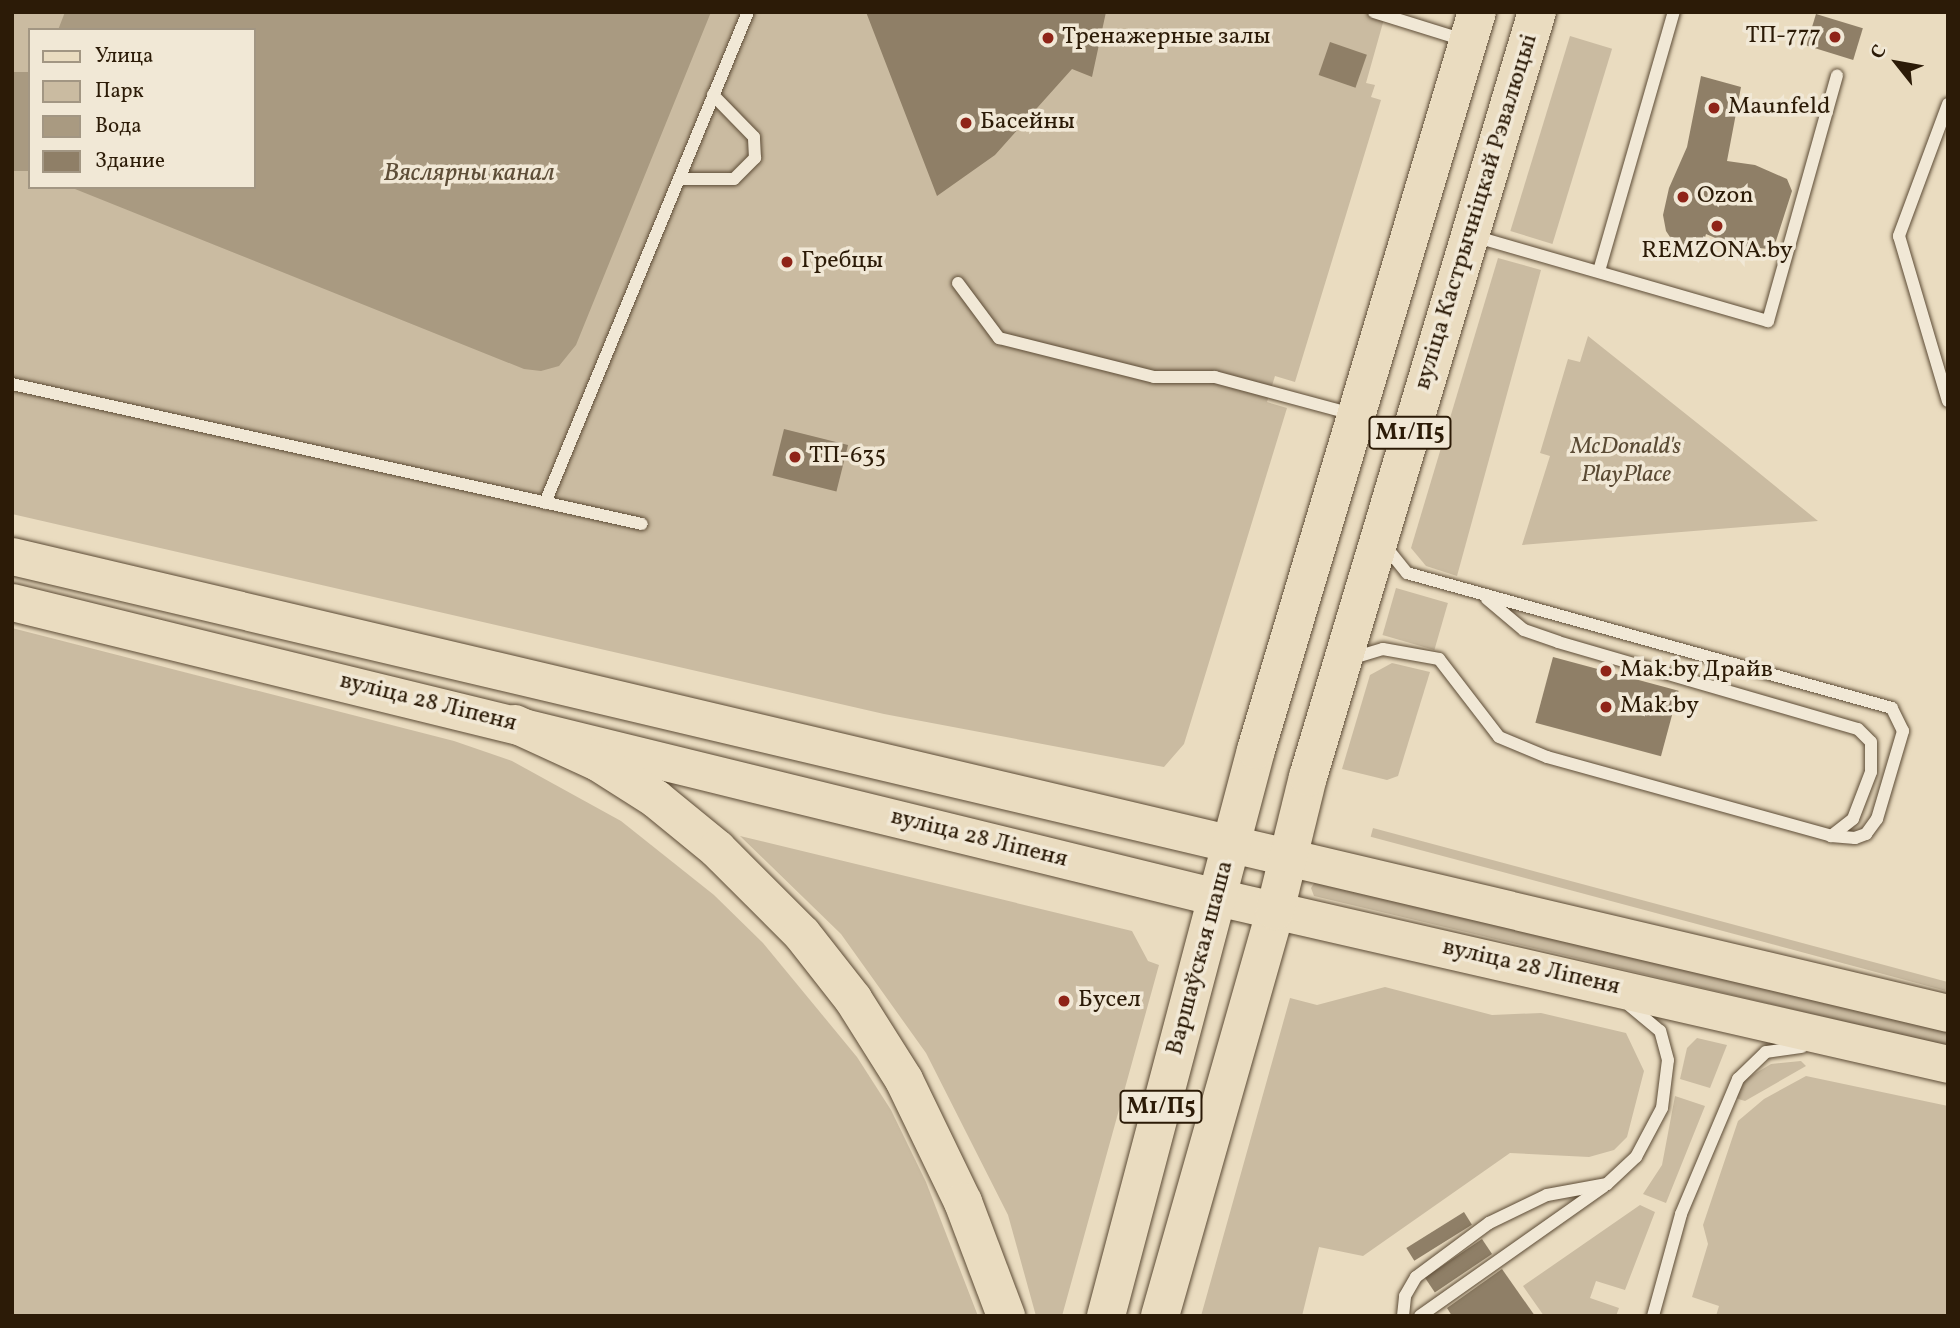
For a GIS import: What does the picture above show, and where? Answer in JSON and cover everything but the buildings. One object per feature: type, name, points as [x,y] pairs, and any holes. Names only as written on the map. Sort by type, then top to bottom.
[{"type":"highway","name":"вуліца Кастрычніцкай Рэвалюцыі","points":[[1287,855],[1537,12]]},
{"type":"highway","name":"М1/П5","points":[[1230,844],[1472,27]]},
{"type":"highway","points":[[514,724],[597,762],[656,799],[727,858],[802,934],[853,999],[904,1080],[963,1202],[1006,1316]]},
{"type":"highway","name":"Варшаўская шаша","points":[[1106,1316],[1230,844]]},
{"type":"highway","name":"М1/П5","points":[[1160,1316],[1275,911],[1287,855]]},
{"type":"main road","name":"вуліца 28 Ліпеня","points":[[12,556],[1948,1013]]},
{"type":"main road","name":"вуліца 28 Ліпеня","points":[[12,602],[1216,898],[1948,1064]]},
{"type":"lane","points":[[545,503],[748,12]]},
{"type":"lane","points":[[1374,12],[1472,27]]},
{"type":"lane","points":[[1599,271],[1674,12]]},
{"type":"lane","points":[[1469,235],[1768,321],[1837,75]]},
{"type":"lane","points":[[679,179],[734,179],[755,158],[754,137],[713,95]]},
{"type":"lane","points":[[1948,104],[1899,236],[1948,401]]},
{"type":"lane","points":[[958,282],[999,338],[1154,377],[1215,377],[1355,415]]},
{"type":"lane","points":[[12,384],[642,524]]},
{"type":"lane","points":[[1342,663],[1383,649],[1439,659],[1499,737],[1547,757],[1831,836],[1856,838],[1866,834],[1877,820],[1903,731],[1892,708],[1530,606],[1485,598],[1407,573],[1393,561],[1380,536]]},
{"type":"lane","points":[[1485,598],[1524,630],[1558,642],[1858,729],[1871,743],[1871,772],[1853,819],[1831,836]]},
{"type":"lane","points":[[1420,1316],[1607,1184],[1636,1157],[1662,1108],[1668,1060],[1663,1038],[1651,1020],[1626,1004],[1513,964]]},
{"type":"lane","points":[[1653,1316],[1681,1214],[1725,1103],[1746,1068],[1766,1052],[1790,1046],[1855,1056],[1910,1055]]},
{"type":"lane","points":[[1403,1316],[1405,1296],[1416,1276],[1489,1223],[1547,1195],[1607,1184]]},
{"type":"green space","points":[[12,12],[1386,12],[1366,83],[1375,85],[1371,97],[1381,100],[1295,382],[1275,376],[1267,402],[1287,408],[1184,744],[1164,767],[884,714],[12,514]]},
{"type":"green space","points":[[1570,36],[1612,49],[1552,244],[1510,231]]},
{"type":"green space","points":[[1498,258],[1541,270],[1457,576],[1426,566],[1411,548]]},
{"type":"green space","name":"McDonald's PlayPlace","points":[[1588,336],[1818,521],[1522,545],[1550,456],[1540,453],[1568,359],[1580,362]]},
{"type":"green space","points":[[1396,588],[1448,603],[1434,650],[1382,635]]},
{"type":"green space","points":[[12,628],[454,741],[512,761],[621,821],[714,895],[763,943],[857,1057],[891,1110],[926,1182],[978,1316],[12,1316]]},
{"type":"green space","points":[[1392,663],[1430,672],[1398,776],[1387,780],[1342,769],[1370,675]]},
{"type":"green space","points":[[1373,828],[1948,982],[1945,991],[1371,837]]},
{"type":"green space","points":[[740,836],[1132,931],[1148,961],[1159,965],[1062,1316],[1036,1316],[1008,1215],[926,1053],[841,934]]},
{"type":"green space","points":[[1317,879],[1948,1029],[1948,1046],[1314,896],[1311,888]]},
{"type":"green space","points":[[1385,987],[1492,1015],[1541,1013],[1626,1033],[1644,1071],[1627,1137],[1614,1150],[1589,1157],[1510,1153],[1363,1256],[1319,1247],[1302,1316],[1201,1316],[1290,998],[1317,1005]]},
{"type":"green space","points":[[1697,1038],[1727,1045],[1710,1088],[1680,1079],[1687,1048]]},
{"type":"green space","points":[[1801,1061],[1806,1066],[1745,1101],[1735,1098],[1746,1079],[1771,1064]]},
{"type":"green space","points":[[1806,1076],[1948,1106],[1948,1316],[1716,1316],[1719,1306],[1692,1297],[1708,1244],[1703,1225],[1738,1121],[1764,1099]]},
{"type":"green space","points":[[1675,1096],[1705,1106],[1666,1203],[1643,1194],[1662,1165]]},
{"type":"green space","points":[[1640,1205],[1655,1212],[1625,1290],[1596,1281],[1590,1298],[1619,1308],[1616,1316],[1544,1316],[1523,1286]]},
{"type":"water","name":"Вяслярны канал","points":[[65,12],[711,12],[576,345],[559,366],[541,371],[524,369],[75,189],[256,189],[256,28],[59,28]]},
{"type":"water","points":[[12,72],[28,72],[28,171],[12,171]]},
{"type":"place","name":"ТП-777","points":[[1835,37]]},
{"type":"place","name":"Тренажерные залы","points":[[1048,38]]},
{"type":"place","name":"Maunfeld","points":[[1714,108]]},
{"type":"place","name":"Басейны","points":[[966,123]]},
{"type":"place","name":"Ozon","points":[[1683,197]]},
{"type":"place","name":"REMZONA.by","points":[[1717,226]]},
{"type":"place","name":"Гребцы","points":[[787,262]]},
{"type":"place","name":"ТП-635","points":[[795,457]]},
{"type":"place","name":"Маk.by Драйв","points":[[1606,671]]},
{"type":"place","name":"Mak.by","points":[[1606,707]]},
{"type":"place","name":"Бусел","points":[[1064,1001]]}]
